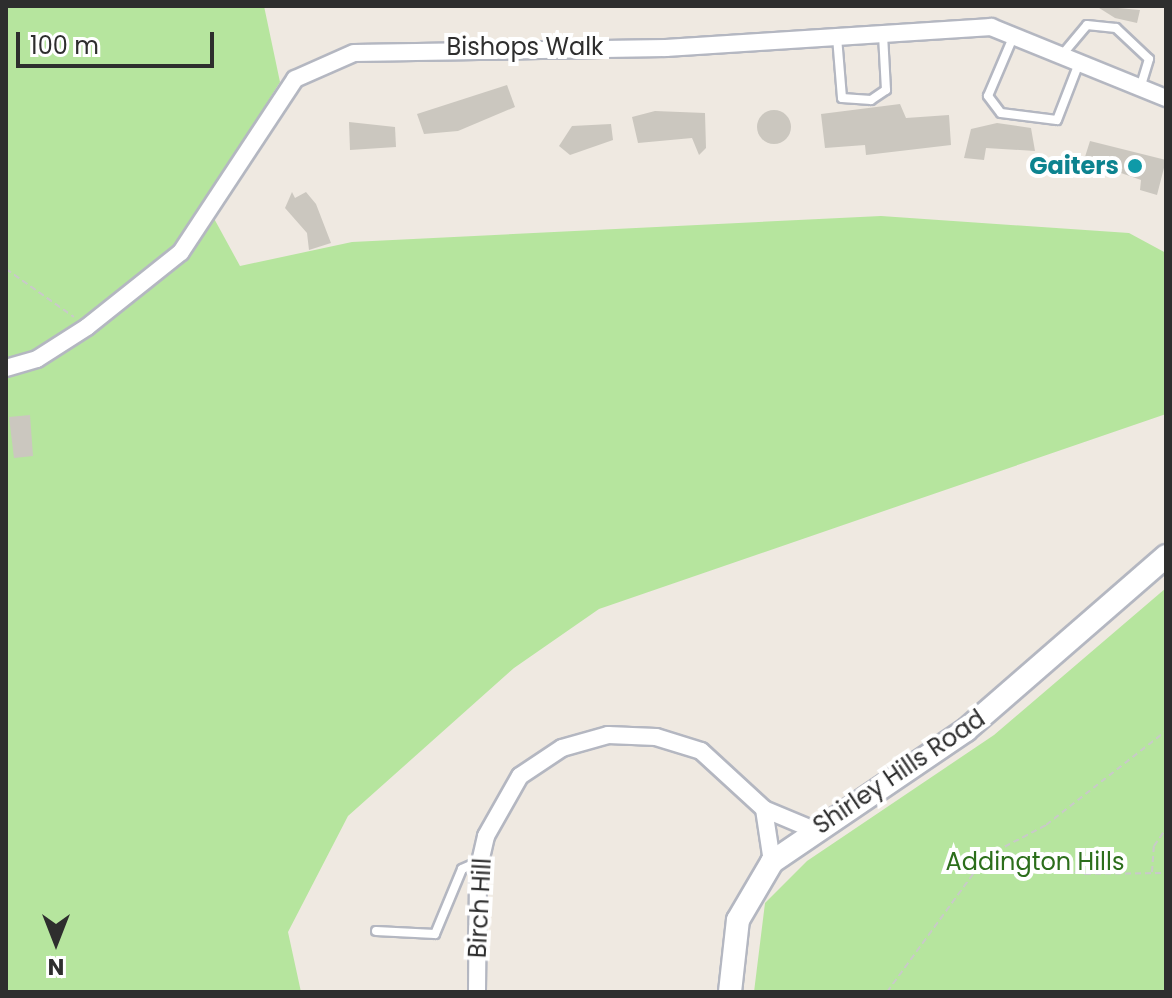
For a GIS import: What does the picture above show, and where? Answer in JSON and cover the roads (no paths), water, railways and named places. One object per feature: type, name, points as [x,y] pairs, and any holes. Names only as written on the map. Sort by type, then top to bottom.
[{"type":"street","name":"Bishops Walk","points":[[6,368],[37,359],[87,327],[181,252],[295,79],[315,65],[424,46],[666,48],[991,27],[1166,98]]},
{"type":"street","name":"Shirley Hills Road","points":[[730,992],[738,920],[772,862],[814,830],[966,730],[1166,556]]},
{"type":"street","name":"Birch Hill","points":[[477,992],[481,861],[520,776],[562,748],[608,735],[656,737],[701,751],[764,809],[814,830]]},
{"type":"street","points":[[764,809],[772,862]]},
{"type":"lane","points":[[1061,56],[1087,25],[1116,28],[1149,59],[1141,86]]},
{"type":"lane","points":[[837,37],[840,94],[846,101],[871,100],[886,90],[883,34]]},
{"type":"lane","points":[[1015,35],[988,96],[1001,113],[1057,120],[1079,63]]},
{"type":"lane","points":[[376,931],[435,934],[462,869],[481,861]]},
{"type":"place","name":"Gaiters","points":[[1135,166]]},
{"type":"park label","name":"Addington Hills","points":[[1035,862]]}]
